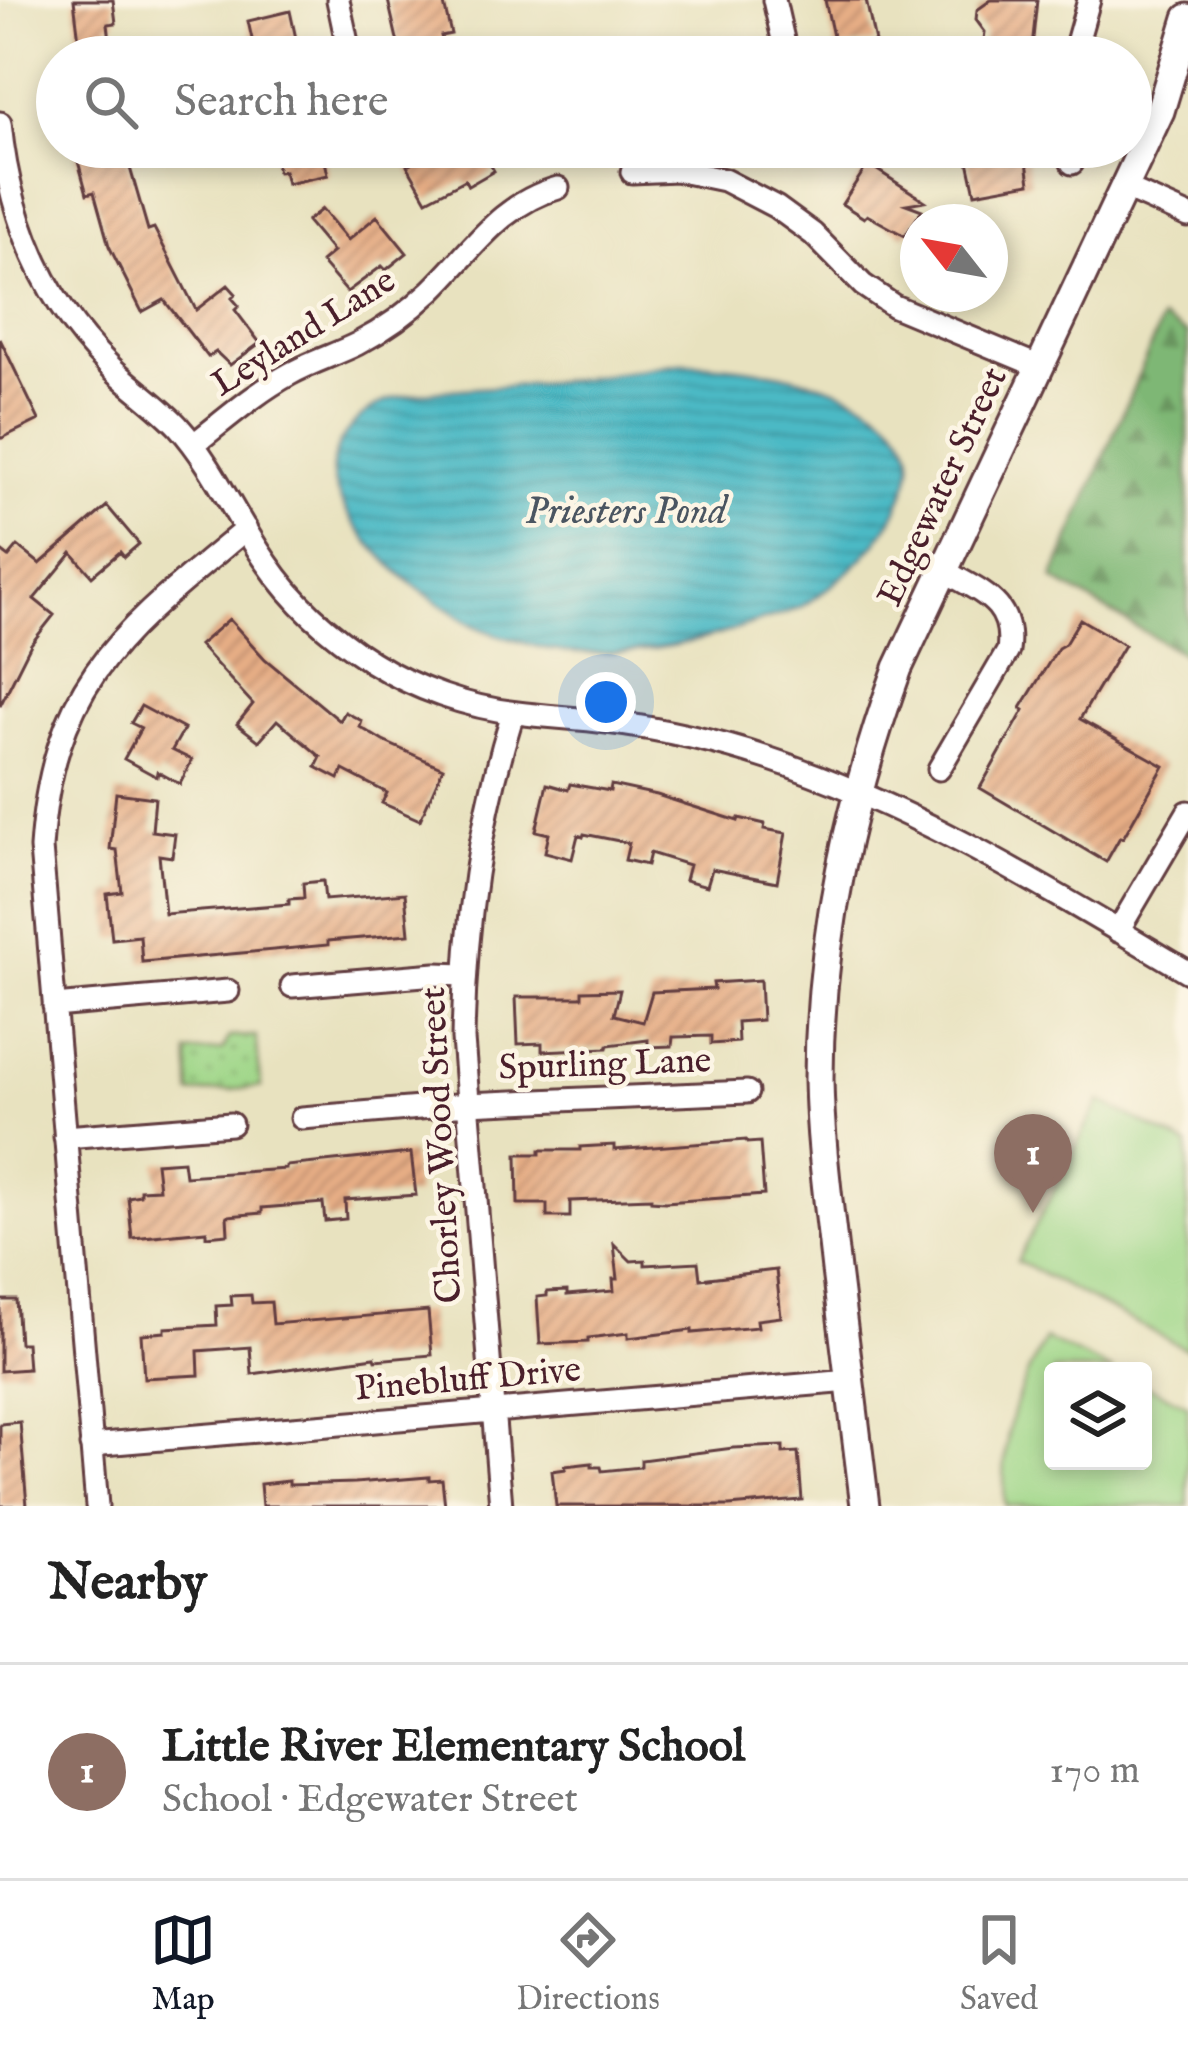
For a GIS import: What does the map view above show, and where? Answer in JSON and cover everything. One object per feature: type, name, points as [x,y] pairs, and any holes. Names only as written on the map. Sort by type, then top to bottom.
[{"type":"street","points":[[338,0],[346,36]]},
{"type":"street","points":[[774,0],[782,36]]},
{"type":"street","points":[[1078,36],[1089,0]]},
{"type":"street","name":"Edgewater Street","points":[[1152,129],[1188,18]]},
{"type":"street","points":[[0,123],[13,203],[50,291],[108,364],[194,445],[267,564],[300,604],[374,664],[466,703],[685,736],[765,758],[857,792],[932,827],[1188,972]]},
{"type":"street","name":"Edgewater Street","points":[[865,1506],[823,1160],[822,995],[831,916],[857,792],[898,668],[1134,168]]},
{"type":"street","points":[[632,172],[676,170],[724,180],[776,207],[813,235],[863,286],[894,306],[1040,367]]},
{"type":"street","name":"Leyland Lane","points":[[194,445],[291,373],[357,344],[396,320],[430,292],[502,215],[541,192],[558,188]]},
{"type":"street","points":[[1125,188],[1188,216]]},
{"type":"street","points":[[97,1506],[41,848],[44,801],[69,716],[113,646],[245,529]]},
{"type":"street","points":[[939,770],[1007,651],[1010,632],[995,602],[943,570]]},
{"type":"street","name":"Chorley Wood Street","points":[[501,1506],[466,1104],[464,975],[481,835],[513,713]]},
{"type":"street","points":[[1118,931],[1188,812]]},
{"type":"street","points":[[292,986],[464,975]]},
{"type":"street","points":[[54,1006],[228,991]]},
{"type":"street","name":"Spurling Lane","points":[[302,1118],[466,1104],[746,1092]]},
{"type":"street","points":[[65,1138],[231,1124]]},
{"type":"street","name":"Pinebluff Drive","points":[[92,1444],[850,1381]]},
{"type":"green space","points":[[1162,319],[1188,334],[1188,657],[1053,579]]},
{"type":"green space","points":[[256,1036],[261,1087],[191,1094],[188,1053],[223,1050],[229,1037]]},
{"type":"green space","points":[[1100,1101],[1188,1146],[1188,1350],[1017,1261]]},
{"type":"green space","points":[[1045,1339],[1095,1362],[1044,1362],[1044,1470],[1152,1470],[1152,1388],[1188,1405],[1188,1506],[1005,1506],[1007,1439],[1025,1380]]},
{"type":"water","name":"Priesters Pond","points":[[681,363],[774,373],[843,392],[895,425],[909,448],[908,481],[884,531],[847,572],[799,608],[664,647],[615,653],[545,648],[477,627],[424,593],[376,550],[340,498],[333,469],[339,445],[363,415],[388,400]]},
{"type":"building","points":[[74,0],[113,0],[116,23],[108,24],[109,36],[78,36]]},
{"type":"building","points":[[388,0],[443,0],[451,34],[396,36]]},
{"type":"building","points":[[825,0],[866,0],[874,36],[833,36]]},
{"type":"building","points":[[991,0],[1037,0],[1033,36],[984,36],[976,20],[977,10]]},
{"type":"building","points":[[290,11],[295,36],[251,36],[248,21]]},
{"type":"building","points":[[80,168],[130,168],[148,230],[154,228],[196,310],[228,285],[236,294],[232,298],[239,306],[235,310],[260,343],[230,365],[216,352],[208,357],[164,300],[142,312],[109,246],[94,192],[87,194]]},
{"type":"building","points":[[277,168],[326,168],[328,175],[287,184],[284,171]]},
{"type":"building","points":[[409,168],[494,171],[468,186],[465,180],[427,200]]},
{"type":"building","points":[[865,168],[874,168],[925,201],[900,204],[900,233],[867,215],[864,218],[842,204]]},
{"type":"building","points":[[970,168],[1028,168],[1030,183],[975,193]]},
{"type":"building","points":[[322,209],[348,240],[377,216],[407,253],[347,292],[321,262],[333,252],[307,221]]},
{"type":"building","points":[[0,339],[39,420],[0,439]]},
{"type":"building","points":[[107,506],[139,544],[124,557],[120,552],[92,576],[72,553],[34,599],[54,615],[31,644],[0,706],[0,550],[9,557],[18,546],[40,564]]},
{"type":"building","points":[[229,619],[265,659],[340,721],[345,712],[383,741],[443,768],[420,820],[382,803],[387,793],[343,770],[339,779],[316,767],[321,757],[277,720],[259,741],[237,724],[253,704],[199,645]]},
{"type":"building","points":[[1080,619],[1124,645],[1080,719],[1164,766],[1106,862],[980,788],[1021,708]]},
{"type":"building","points":[[141,706],[184,729],[172,750],[192,760],[180,784],[124,759],[141,728],[131,723]]},
{"type":"building","points":[[547,784],[568,790],[570,784],[610,791],[611,785],[738,821],[765,824],[764,829],[786,833],[777,882],[712,869],[707,886],[685,880],[689,865],[650,853],[647,865],[625,860],[629,843],[584,834],[578,835],[572,859],[545,852],[549,834],[536,831]]},
{"type":"building","points":[[116,793],[155,798],[152,831],[175,834],[172,857],[159,855],[165,914],[289,904],[289,899],[304,898],[303,883],[323,881],[325,900],[405,893],[409,934],[142,962],[140,936],[112,939],[107,894],[122,892],[117,850],[110,849]]},
{"type":"building","points":[[760,980],[762,1020],[737,1022],[738,1042],[711,1044],[711,1036],[673,1037],[672,1046],[648,1047],[648,1040],[607,1048],[542,1051],[542,1043],[518,1044],[516,997],[582,997],[582,991],[620,990],[614,1015],[643,1022],[652,992],[714,989],[713,983]]},
{"type":"building","points":[[760,1142],[764,1195],[665,1202],[651,1198],[570,1201],[570,1217],[547,1217],[547,1204],[518,1204],[517,1154]]},
{"type":"building","points":[[411,1153],[416,1195],[345,1200],[346,1219],[325,1221],[323,1203],[262,1208],[262,1213],[227,1216],[228,1234],[206,1236],[206,1231],[132,1238],[128,1197],[140,1195],[140,1190],[159,1189],[156,1163],[183,1161],[185,1176]]},
{"type":"building","points":[[614,1244],[631,1261],[645,1260],[645,1265],[698,1262],[700,1279],[776,1270],[781,1317],[757,1320],[758,1327],[628,1338],[628,1333],[588,1338],[588,1342],[540,1344],[537,1297],[547,1292],[614,1291],[613,1279],[618,1279]]},
{"type":"building","points":[[251,1295],[252,1303],[271,1302],[273,1324],[428,1311],[432,1355],[375,1357],[252,1374],[250,1347],[198,1351],[199,1375],[144,1378],[141,1334],[217,1325],[216,1306],[232,1305],[231,1296]]},
{"type":"building","points":[[0,1300],[16,1300],[19,1343],[26,1343],[28,1369],[0,1371]]},
{"type":"building","points":[[20,1422],[27,1506],[0,1506],[0,1424]]},
{"type":"building","points":[[783,1446],[783,1453],[798,1452],[802,1500],[729,1506],[556,1506],[552,1471],[565,1466],[592,1463],[602,1471],[641,1467],[641,1460]]},
{"type":"building","points":[[442,1479],[445,1506],[262,1506],[260,1484]]},
{"type":"place","name":"Little River Elementary School","points":[[1033,1213]]}]
